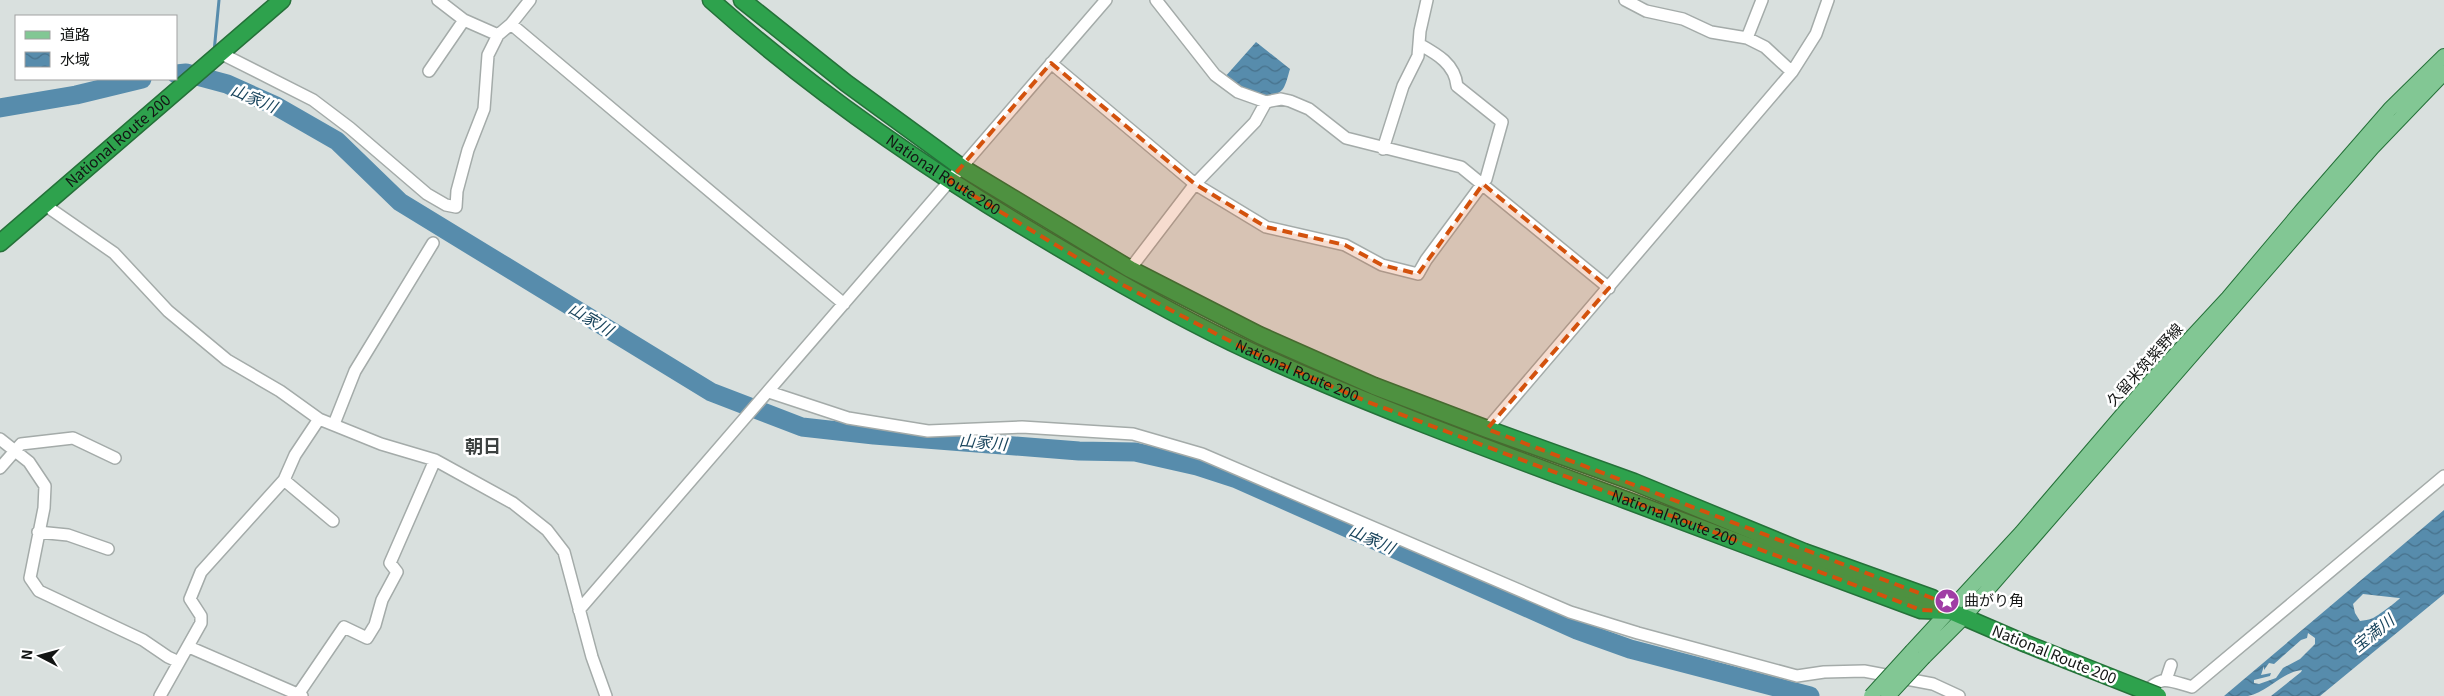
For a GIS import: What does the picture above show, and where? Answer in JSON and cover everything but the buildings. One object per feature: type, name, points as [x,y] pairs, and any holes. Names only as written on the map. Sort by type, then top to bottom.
[{"type":"highway","name":"National Route 200","points":[[0,242],[282,0]]},
{"type":"highway","name":"National Route 200","points":[[711,0],[749,34],[837,101],[949,180],[1121,284],[1247,350],[1368,402],[1480,447],[1921,610],[1956,615]]},
{"type":"highway","name":"National Route 200","points":[[742,0],[846,82],[961,167],[1130,268],[1259,335],[1374,386],[1634,482],[1804,552],[1932,598],[1956,615],[2024,644],[2158,696]]},
{"type":"main road","name":"久留米筑紫野線","points":[[1956,615],[2039,512],[2152,380],[2228,298],[2302,209],[2390,109],[2444,56]]},
{"type":"main road","name":"久留米筑紫野線","points":[[1871,696],[1918,654],[1956,615],[2372,148],[2444,73]]},
{"type":"main road","name":"久留米筑紫野線","points":[[1888,696],[1918,654]]},
{"type":"street","points":[[438,0],[464,20],[498,35]]},
{"type":"street","points":[[220,53],[313,100],[350,128],[427,194],[456,207],[457,191],[468,150],[484,110],[488,55],[498,35],[511,24],[530,0]]},
{"type":"street","points":[[579,610],[1106,0]]},
{"type":"street","points":[[1383,149],[1403,86],[1418,56],[1427,0]]},
{"type":"street","points":[[1624,0],[1646,11],[1683,20],[1711,32],[1747,38],[1765,47],[1792,72]]},
{"type":"street","points":[[1747,38],[1762,0]]},
{"type":"street","points":[[1487,429],[1792,72],[1816,34],[1828,0]]},
{"type":"street","points":[[1163,3],[1215,76],[1238,92],[1266,102],[1281,99],[1309,108],[1346,138],[1383,149],[1460,167],[1608,288]]},
{"type":"street","points":[[429,71],[464,20]]},
{"type":"street","points":[[511,24],[844,304]]},
{"type":"street","points":[[1051,62],[1195,184],[1266,228],[1345,245],[1382,265],[1418,274],[1426,260],[1483,184],[1502,122],[1457,86],[1456,76],[1442,57],[1420,44]]},
{"type":"street","points":[[1130,268],[1195,184],[1255,122],[1266,102]]},
{"type":"street","points":[[46,203],[52,210],[114,253],[185,327],[206,341],[226,360],[280,390],[319,419],[381,444],[435,460],[513,503],[547,530],[564,552],[592,657],[606,696]]},
{"type":"street","points":[[334,424],[355,371],[433,243]]},
{"type":"street","points":[[769,392],[848,418],[928,431],[1022,427],[1133,434],[1202,454],[1570,612],[1638,633],[1797,676],[1824,672],[1864,671],[1933,684],[1959,696]]},
{"type":"street","points":[[160,696],[201,623],[202,616],[190,599],[201,572],[284,480],[295,455],[319,419]]},
{"type":"street","points":[[0,468],[21,444],[72,438],[115,458]]},
{"type":"street","points":[[0,439],[29,462],[45,486],[44,508],[30,578],[39,591],[143,640],[168,657],[180,662]]},
{"type":"street","points":[[189,646],[299,695],[344,627],[367,638],[375,625],[382,600],[397,572],[390,563],[435,460]]},
{"type":"street","points":[[2140,696],[2157,681],[2166,680],[2192,686],[2199,681],[2444,476]]},
{"type":"street","points":[[284,480],[333,521]]},
{"type":"street","points":[[38,532],[68,535],[108,549]]},
{"type":"street","points":[[2166,680],[2171,665]]},
{"type":"highlighted area","points":[[1051,63],[1195,184],[1266,227],[1345,245],[1382,265],[1418,274],[1483,184],[1609,288],[1487,429],[1932,598],[1950,611],[1921,610],[1368,402],[1247,350],[1121,284],[949,181]]},
{"type":"water","points":[[1256,42],[1290,69],[1284,87],[1275,95],[1268,96],[1252,93],[1224,78]]},
{"type":"water","name":"宝満川","points":[[2444,510],[2444,594],[2320,696],[2271,696],[2302,670],[2288,674],[2255,694],[2248,696],[2224,696]],"holes":[[[2363,594],[2399,598],[2400,598],[2375,617],[2360,621],[2355,613],[2353,604]],[[2308,633],[2315,638],[2315,644],[2300,659],[2283,668],[2276,678],[2259,684],[2254,683],[2254,680],[2270,676],[2271,673],[2261,675],[2264,666],[2264,670],[2269,663],[2274,664],[2301,640],[2307,638]]]},
{"type":"waterway","points":[[214,52],[219,0]]},
{"type":"waterway","points":[[211,80],[212,68]]},
{"type":"waterway","name":"山家川","points":[[178,74],[186,73],[227,84],[276,106],[337,141],[400,202],[711,392],[802,427],[874,435],[1079,451],[1135,452],[1197,466],[1237,479],[1577,630],[1630,649],[1810,696]]},
{"type":"waterway","points":[[0,108],[76,95],[138,80]]},
{"type":"place","name":"曲がり角","points":[[1947,601]]},
{"type":"district","name":"朝日","points":[[483,447]]}]
